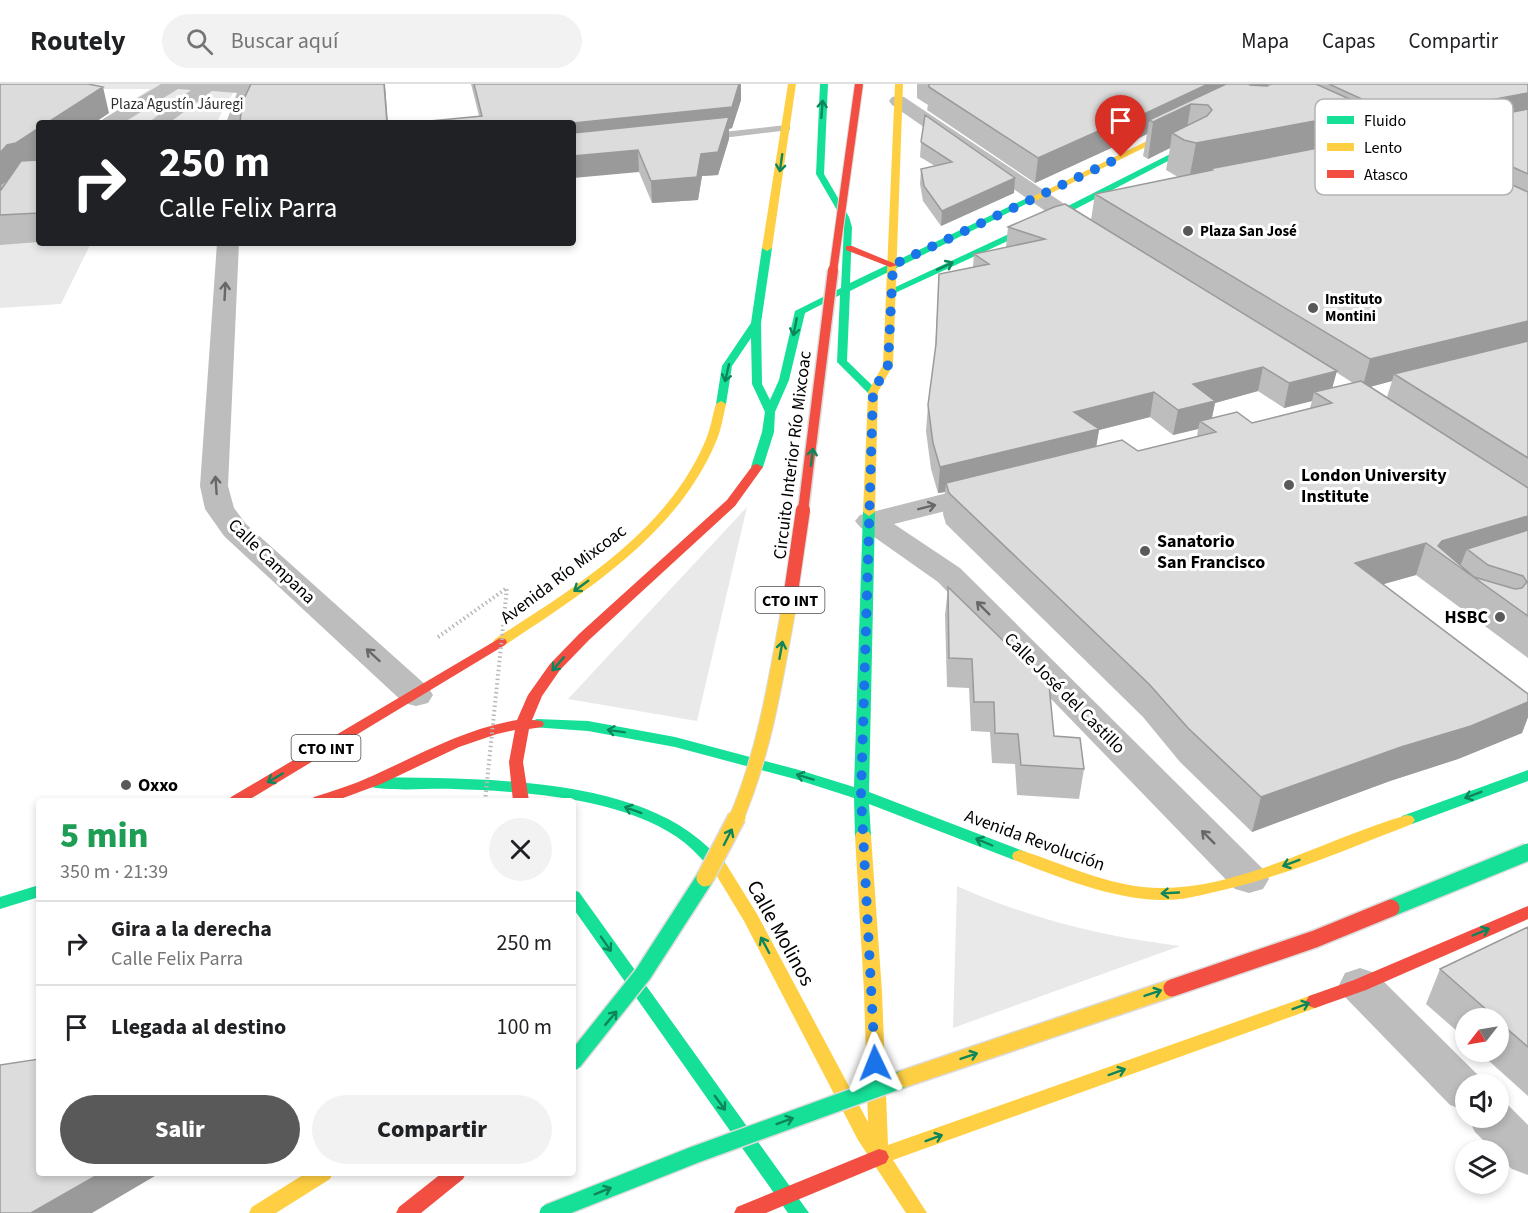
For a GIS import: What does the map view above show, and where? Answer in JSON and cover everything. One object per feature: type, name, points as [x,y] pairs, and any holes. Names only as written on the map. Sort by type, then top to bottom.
[{"type":"main road","name":"Avenida Río Mixcoac","points":[[770,412],[757,384],[756,323],[792,84]]},
{"type":"main road","points":[[824,84],[820,174],[845,217],[848,227],[849,248],[842,362],[873,392]]},
{"type":"main road","name":"Circuito Interior Río Mixcoac","points":[[576,1058],[622,1004],[685,914],[731,833],[752,776],[778,666],[798,556],[859,84]]},
{"type":"main road","points":[[879,1157],[873,992],[861,795],[873,392],[888,365],[898,93]]},
{"type":"main road","points":[[519,795],[518,741],[535,695],[555,667],[584,637],[740,494],[762,456],[770,412],[784,380],[800,310],[1200,119]]},
{"type":"main road","points":[[892,291],[1060,213],[1204,141]]},
{"type":"main road","points":[[1143,172],[1161,182]]},
{"type":"main road","points":[[849,248],[893,265]]},
{"type":"main road","name":"Avenida Río Mixcoac","points":[[416,695],[534,620],[628,550],[652,527],[694,476],[709,449],[720,413],[727,366],[756,323]]},
{"type":"main road","name":"CTO INT","points":[[241,798],[416,695]]},
{"type":"main road","name":"CTO INT","points":[[327,798],[372,782],[479,734],[523,724]]},
{"type":"main road","name":"Avenida Revolución","points":[[523,724],[588,726],[675,742],[799,775],[861,795],[1058,871],[1127,891],[1162,894],[1187,892],[1248,879],[1528,775]]},
{"type":"main road","name":"Calle Molinos","points":[[372,782],[423,783],[519,795],[558,793],[614,804],[665,823],[694,841],[720,868],[754,925],[879,1157],[917,1213]]},
{"type":"main road","points":[[423,783],[431,798]]},
{"type":"main road","points":[[548,1213],[833,1103],[1315,939],[1528,852]]},
{"type":"main road","points":[[0,903],[36,892]]},
{"type":"main road","points":[[576,900],[648,1004],[787,1194],[798,1213]]},
{"type":"main road","points":[[744,1213],[879,1157],[1360,985],[1528,912]]},
{"type":"main road","points":[[259,1213],[318,1176]]},
{"type":"main road","points":[[406,1213],[452,1176]]},
{"type":"street","points":[[115,120],[175,84],[249,86],[236,120]]},
{"type":"street","points":[[161,120],[208,86]]},
{"type":"street","points":[[898,93],[1060,213],[1110,244]]},
{"type":"street","points":[[186,102],[215,105]]},
{"type":"street","points":[[1060,213],[1127,201]]},
{"type":"street","name":"Calle Campana","points":[[228,246],[214,486],[220,509],[235,530],[416,695]]},
{"type":"street","points":[[870,522],[1010,487]]},
{"type":"street","name":"Calle José del Castillo","points":[[870,522],[949,575],[1248,879]]},
{"type":"street","points":[[1360,985],[1455,1081]]},
{"type":"street","points":[[1501,1128],[1528,1155]]},
{"type":"lane","points":[[696,138],[786,128]]},
{"type":"path","points":[[438,637],[507,588],[485,798]]},
{"type":"green space","name":"Plaza Agustín Jáuregi","points":[[0,84],[238,84],[218,120],[103,120],[150,89],[0,89]]},
{"type":"green space","points":[[36,241],[36,246],[90,246],[61,304],[0,308],[0,243]]},
{"type":"green space","points":[[747,507],[697,721],[568,699]]},
{"type":"green space","points":[[957,886],[1012,908],[1066,925],[1180,946],[953,1028]]},
{"type":"building","points":[[0,84],[88,84],[103,87],[52,120],[36,120],[36,130],[16,143],[7,145],[0,153]]},
{"type":"building","points":[[251,84],[384,84],[387,120],[240,120],[242,103]]},
{"type":"building","points":[[474,84],[739,84],[732,107],[576,123],[576,120],[440,120],[482,116]]},
{"type":"building","points":[[929,84],[1208,84],[1129,121],[1125,119],[1038,158],[929,87]]},
{"type":"building","points":[[1226,84],[1267,86],[1271,84],[1316,84],[1349,99],[1315,99],[1315,121],[1196,143],[1184,140],[1172,133],[1207,116],[1212,110],[1208,105],[1191,104],[1153,122],[1149,120]]},
{"type":"building","points":[[1329,84],[1528,84],[1528,93],[1496,99],[1362,99]]},
{"type":"building","points":[[1528,109],[1528,174],[1513,167],[1513,112]]},
{"type":"building","points":[[925,115],[1015,178],[942,211],[924,186],[921,169],[952,162],[921,142]]},
{"type":"building","points":[[729,117],[718,152],[701,154],[697,177],[651,181],[638,150],[576,156],[576,133]]},
{"type":"building","points":[[1315,149],[1315,195],[1513,195],[1513,185],[1528,192],[1528,321],[1370,359],[1095,194],[1212,170],[1209,169]]},
{"type":"building","points":[[36,160],[36,213],[0,215],[0,190],[21,161]]},
{"type":"building","points":[[1065,204],[1337,371],[1289,383],[1263,367],[1193,384],[1215,401],[1178,410],[1154,392],[1074,412],[1099,429],[940,467],[933,443],[928,405],[936,344],[939,274],[989,264],[974,254],[1045,239],[1008,227]]},
{"type":"building","points":[[1528,341],[1528,458],[1394,374]]},
{"type":"building","points":[[1361,381],[1528,488],[1528,516],[1442,541],[1438,546],[1474,577],[1515,589],[1522,588],[1527,582],[1523,576],[1488,565],[1467,549],[1528,530],[1528,616],[1426,543],[1355,563],[1528,694],[1528,702],[1471,726],[1401,747],[1261,797],[1188,728],[1149,684],[949,493],[946,483],[1122,440],[1138,451],[1216,432],[1200,421],[1237,412],[1252,423],[1332,403],[1314,392]]},
{"type":"building","points":[[948,587],[1049,685],[1054,736],[1080,738],[1084,769],[1021,765],[1018,734],[995,733],[994,702],[974,702],[972,659],[949,658]]},
{"type":"building","points":[[1528,927],[1528,1047],[1509,1031],[1509,1008],[1485,1008],[1440,969]]},
{"type":"building","points":[[36,1059],[36,1176],[96,1176],[31,1213],[0,1213],[0,1065]]},
{"type":"traffic: fast","points":[[824,84],[820,174],[845,217],[848,227],[842,362],[873,392]]},
{"type":"traffic: fast","points":[[892,291],[1061,213],[1193,146]]},
{"type":"traffic: fast","points":[[770,412],[784,380],[800,311],[1030,200]]},
{"type":"traffic: fast","points":[[757,467],[768,432],[770,412],[757,384],[756,323],[767,248]]},
{"type":"traffic: fast","points":[[721,404],[727,366],[756,323]]},
{"type":"traffic: fast","points":[[863,836],[861,795],[869,512]]},
{"type":"traffic: fast","points":[[537,724],[588,726],[675,742],[799,775],[861,795],[1020,856]]},
{"type":"traffic: fast","points":[[1407,820],[1528,775]]},
{"type":"traffic: fast","points":[[372,782],[509,787],[559,792],[607,802],[652,817],[690,839],[720,868]]},
{"type":"traffic: fast","points":[[1391,908],[1528,852]]},
{"type":"traffic: fast","points":[[576,1058],[643,974],[705,878]]},
{"type":"traffic: fast","points":[[0,903],[36,892]]},
{"type":"traffic: fast","points":[[576,900],[799,1213]]},
{"type":"traffic: fast","points":[[548,1213],[694,1155],[903,1079]]},
{"type":"traffic: slow","points":[[767,248],[792,84]]},
{"type":"traffic: slow","points":[[869,512],[873,392],[888,365],[899,84]]},
{"type":"traffic: slow","points":[[1030,200],[1187,125]]},
{"type":"traffic: slow","points":[[500,642],[602,571],[666,512],[692,478],[711,442],[721,404]]},
{"type":"traffic: slow","points":[[705,878],[730,834],[751,779],[767,722],[789,606]]},
{"type":"traffic: slow","points":[[1020,856],[1107,886],[1143,893],[1174,893],[1211,887],[1261,874],[1407,820]]},
{"type":"traffic: slow","points":[[863,836],[873,992],[879,1157]]},
{"type":"traffic: slow","points":[[720,868],[751,918],[865,1134],[917,1213]]},
{"type":"traffic: slow","points":[[903,1079],[1172,988]]},
{"type":"traffic: slow","points":[[879,1157],[1315,1001]]},
{"type":"traffic: slow","points":[[259,1213],[318,1176]]},
{"type":"traffic: jam","points":[[789,606],[859,84]]},
{"type":"traffic: jam","points":[[849,248],[893,265]]},
{"type":"traffic: jam","points":[[523,724],[535,695],[555,667],[584,637],[731,503],[757,467]]},
{"type":"traffic: jam","points":[[241,798],[500,642]]},
{"type":"traffic: jam","points":[[521,798],[516,762],[523,724]]},
{"type":"traffic: jam","points":[[327,798],[369,783],[475,735],[516,725],[537,724]]},
{"type":"traffic: jam","points":[[1172,988],[1315,939],[1391,908]]},
{"type":"traffic: jam","points":[[1315,1001],[1360,985],[1528,912]]},
{"type":"traffic: jam","points":[[744,1213],[879,1157]]},
{"type":"traffic: jam","points":[[406,1213],[452,1176]]},
{"type":"place","name":"Plaza San José","points":[[1188,231]]},
{"type":"place","name":"Instituto Montini","points":[[1313,308]]},
{"type":"place","name":"London University Institute","points":[[1289,485]]},
{"type":"place","name":"Sanatorio San Francisco","points":[[1145,551]]},
{"type":"place","name":"HSBC","points":[[1500,617]]},
{"type":"place","name":"Oxxo","points":[[126,785]]},
{"type":"route","points":[[875,1063],[861,795],[873,392],[888,365],[893,265],[1121,157]]}]
